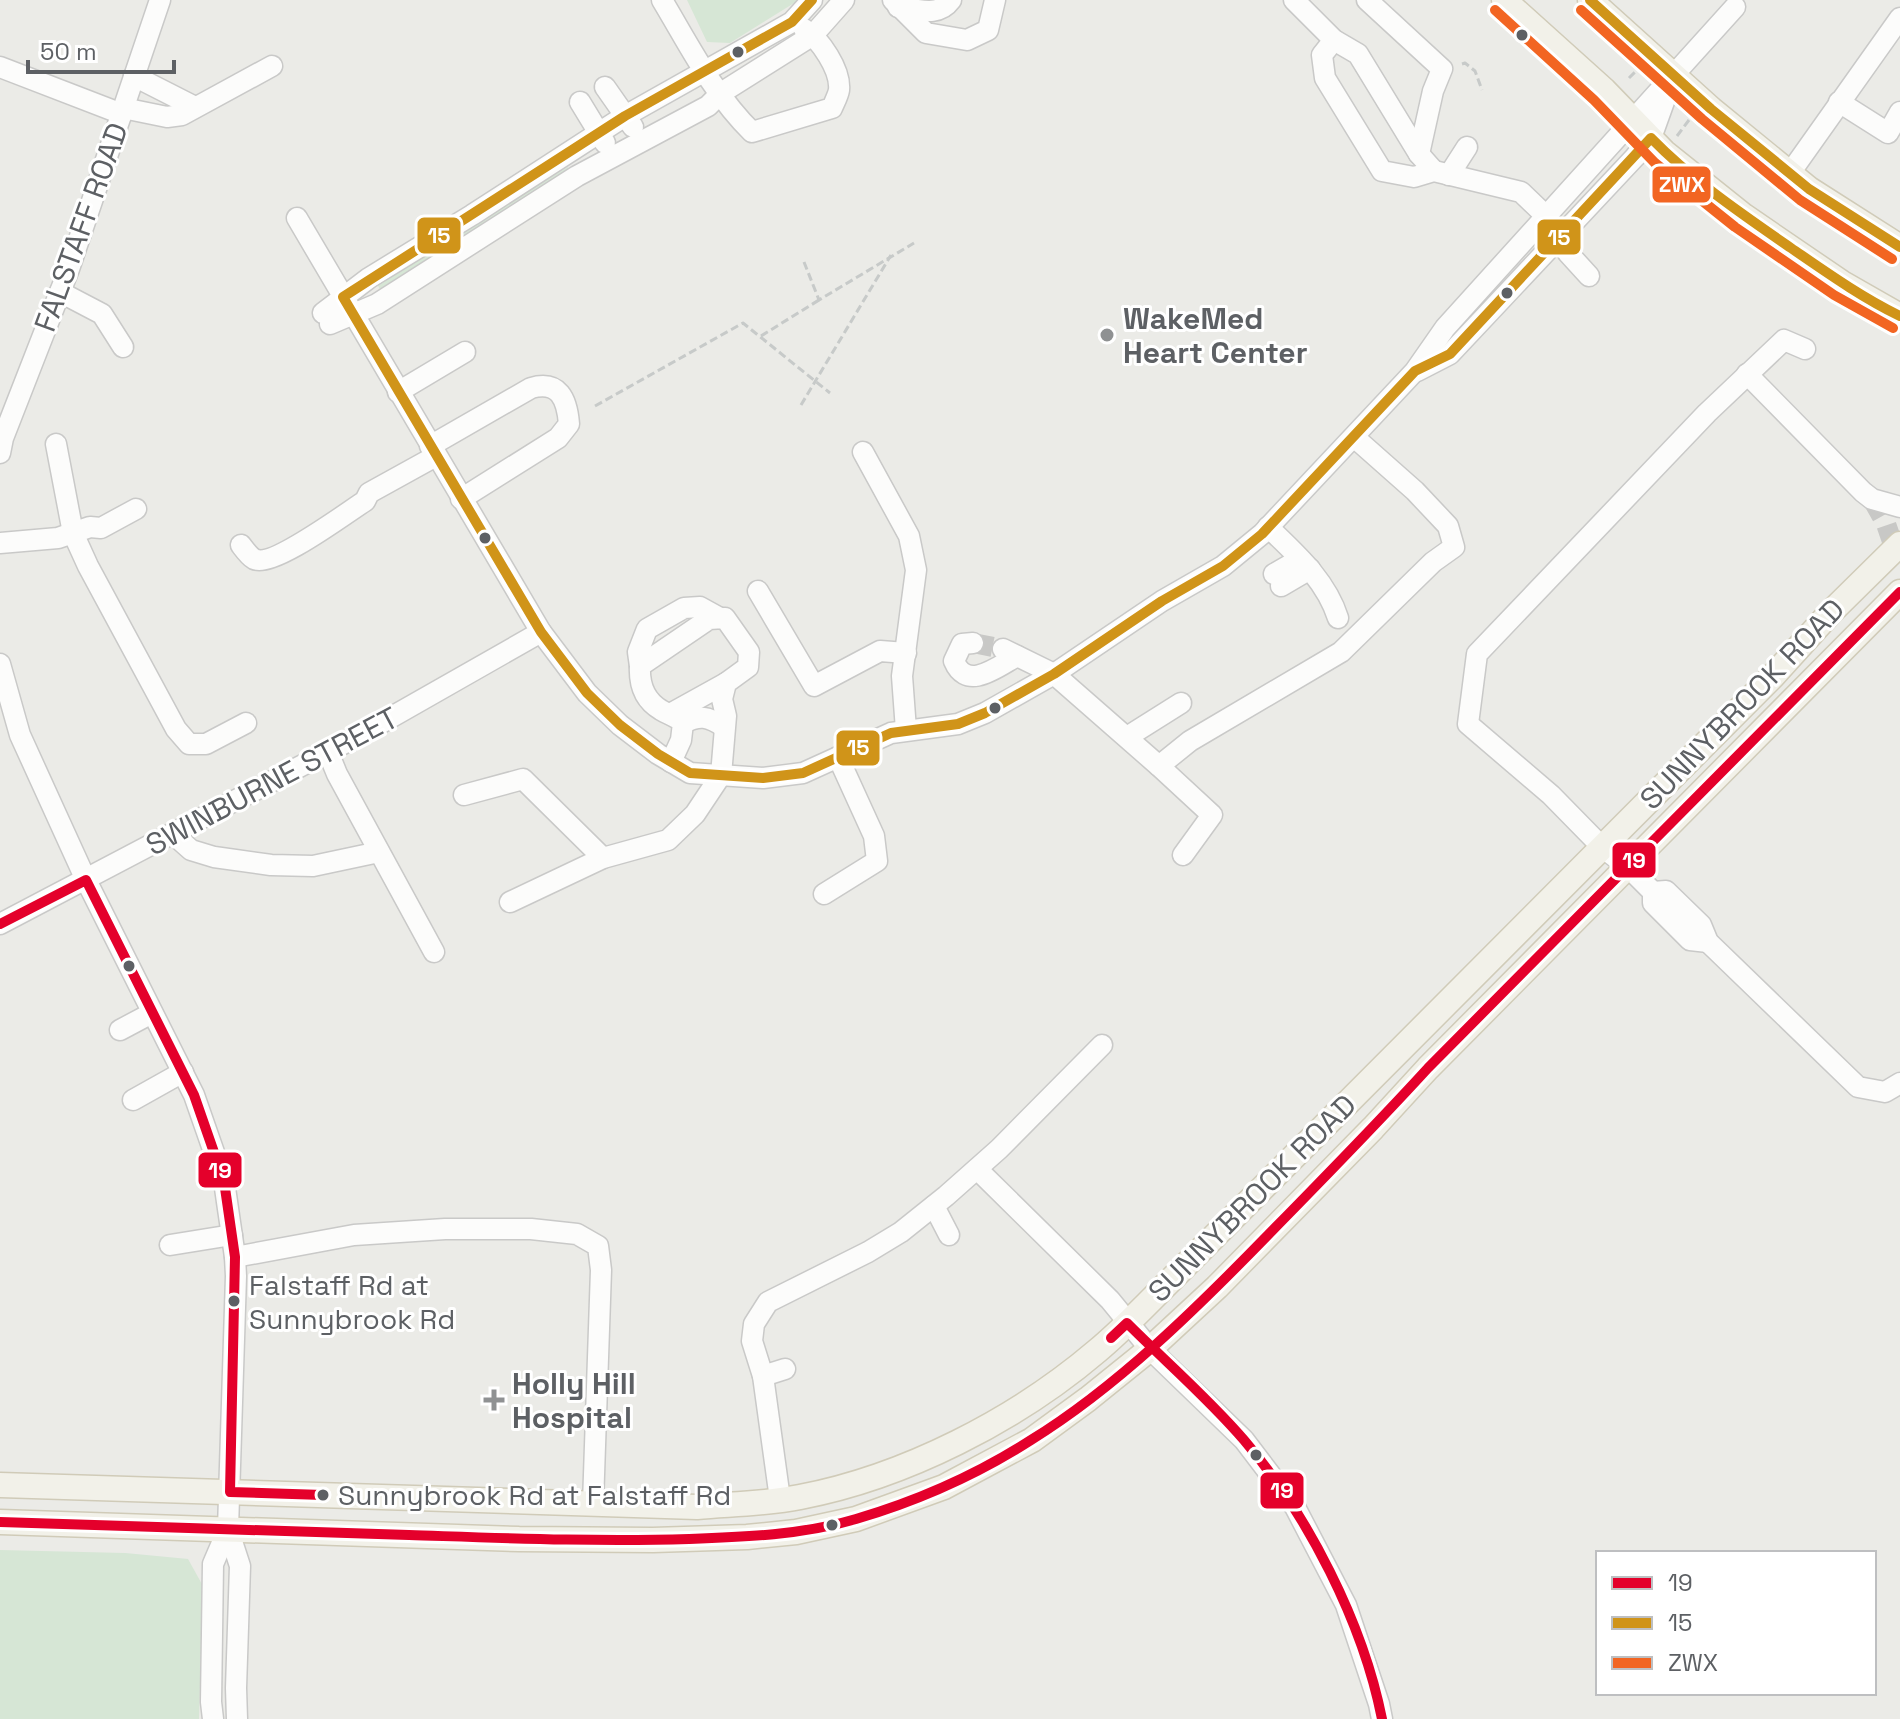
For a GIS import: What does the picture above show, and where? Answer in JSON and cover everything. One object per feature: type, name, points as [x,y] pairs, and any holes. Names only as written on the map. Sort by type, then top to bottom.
[{"type":"main road","points":[[1504,0],[1604,90],[1664,152],[1744,216],[1842,283],[1900,316]]},
{"type":"main road","points":[[1590,0],[1711,109],[1809,189],[1900,247]]},
{"type":"main road","name":"SUNNYBROOK ROAD","points":[[0,1485],[697,1507],[800,1497],[913,1463],[956,1443],[1056,1382],[1127,1323],[1900,544]]},
{"type":"main road","name":"SUNNYBROOK ROAD","points":[[0,1522],[603,1540],[732,1538],[796,1532],[856,1519],[944,1487],[1032,1440],[1150,1349],[1217,1287],[1428,1068],[1900,592]]},
{"type":"main road","points":[[1428,1068],[1422,1051],[1441,1009]]},
{"type":"street","name":"FALSTAFF ROAD","points":[[0,453],[3,438],[60,292],[160,0]]},
{"type":"street","points":[[662,0],[705,72],[735,116],[752,132],[832,108],[839,91],[837,73],[813,35],[792,22]]},
{"type":"street","points":[[327,318],[625,116],[792,22],[812,0]]},
{"type":"street","points":[[348,304],[377,304],[612,155],[708,106],[721,93],[813,35],[844,0]]},
{"type":"street","points":[[896,3],[933,12],[945,9],[951,0]]},
{"type":"street","points":[[896,3],[926,33],[967,40],[988,30],[995,0]]},
{"type":"street","points":[[1294,0],[1334,40],[1358,54],[1419,154],[1442,173]]},
{"type":"street","points":[[1367,0],[1442,69],[1433,91],[1419,154]]},
{"type":"street","points":[[297,218],[541,632],[587,693],[620,725],[690,773],[763,778],[803,773],[891,733],[958,724],[985,713],[1054,674],[1162,601],[1223,566],[1268,527],[1415,371],[1445,328],[1735,7]]},
{"type":"street","points":[[1790,173],[1900,18]]},
{"type":"street","points":[[1334,40],[1322,55],[1325,78],[1382,171],[1414,177],[1442,173],[1521,192],[1546,216],[1559,239],[1589,276]]},
{"type":"street","points":[[0,67],[122,111],[167,117],[182,115],[272,66]]},
{"type":"street","points":[[1415,371],[1450,354],[1651,138],[1673,74]]},
{"type":"street","points":[[134,76],[195,107]]},
{"type":"street","points":[[605,87],[642,140]]},
{"type":"street","points":[[580,102],[612,155]]},
{"type":"street","points":[[1839,102],[1888,133],[1900,112]]},
{"type":"street","points":[[1442,173],[1467,147]]},
{"type":"street","points":[[60,292],[102,314],[123,347]]},
{"type":"street","points":[[1805,349],[1784,340],[1747,374],[1477,654],[1468,724],[1551,795],[1602,847],[1628,867],[1653,892],[1653,903],[1690,940],[1708,942],[1858,1087],[1885,1092],[1900,1083]]},
{"type":"street","points":[[402,398],[469,358]]},
{"type":"street","points":[[1747,374],[1872,499],[1900,507]]},
{"type":"street","points":[[241,545],[253,559],[265,560],[283,553],[365,501],[369,493],[436,456],[531,388],[545,384],[554,388],[568,410],[569,424],[558,438],[464,503]]},
{"type":"street","points":[[1159,766],[1190,741],[1341,652],[1433,562],[1454,547],[1448,526],[1354,437]]},
{"type":"street","points":[[56,444],[82,530],[88,566],[176,729],[189,744],[206,744],[246,723]]},
{"type":"street","points":[[863,452],[909,536],[916,570],[902,676],[906,730]]},
{"type":"street","points":[[0,543],[58,538],[82,530],[100,516],[133,504]]},
{"type":"street","points":[[1268,527],[1305,564],[1332,599],[1338,618]]},
{"type":"street","points":[[1277,580],[1305,564]]},
{"type":"street","points":[[758,591],[814,686],[880,651],[906,653]]},
{"type":"street","points":[[677,719],[748,667],[749,652],[725,618],[709,619],[640,666],[645,695],[660,710],[677,719],[710,717],[724,727]]},
{"type":"street","name":"SWINBURNE STREET","points":[[0,924],[328,752],[541,632]]},
{"type":"street","points":[[973,643],[962,644],[954,661],[958,671],[974,677],[988,672],[1010,652],[1054,674],[1212,815],[1183,855]]},
{"type":"street","points":[[0,664],[20,735],[86,880],[194,1095],[224,1181],[235,1257],[228,1529],[213,1564],[213,1719]]},
{"type":"street","points":[[510,902],[603,858],[668,840],[695,814],[721,775],[726,716],[722,699],[726,683]]},
{"type":"street","points":[[1127,737],[1181,703]]},
{"type":"street","points":[[671,762],[681,740],[677,719]]},
{"type":"street","points":[[328,752],[434,952]]},
{"type":"street","points":[[824,894],[877,861],[874,836],[838,757]]},
{"type":"street","points":[[464,795],[523,779],[603,858]]},
{"type":"street","points":[[173,834],[191,850],[214,857],[271,865],[313,866],[379,852]]},
{"type":"street","points":[[120,1030],[152,1013]]},
{"type":"street","points":[[780,1499],[763,1376],[752,1341],[754,1324],[768,1302],[868,1252],[934,1206],[977,1169],[1102,1045]]},
{"type":"street","points":[[133,1100],[183,1072]]},
{"type":"street","points":[[977,1169],[1110,1300],[1150,1349],[1244,1440],[1295,1507],[1346,1605],[1382,1719]]},
{"type":"street","points":[[934,1206],[949,1235]]},
{"type":"street","points":[[235,1257],[354,1235],[445,1229],[531,1229],[577,1234],[598,1246],[601,1270],[593,1504]]},
{"type":"street","points":[[170,1245],[232,1235]]},
{"type":"street","points":[[763,1376],[785,1369]]},
{"type":"street","points":[[228,1529],[240,1566],[237,1719]]},
{"type":"path","points":[[1442,69],[1465,63],[1475,71],[1482,90]]},
{"type":"path","points":[[1677,136],[1689,120]]},
{"type":"path","points":[[759,336],[914,243]]},
{"type":"path","points":[[801,405],[891,255]]},
{"type":"path","points":[[804,262],[819,300]]},
{"type":"path","points":[[595,406],[743,323],[830,393]]},
{"type":"green space","points":[[687,0],[799,0],[730,43],[707,42]]},
{"type":"green space","points":[[568,167],[547,185],[381,291],[376,282]]},
{"type":"green space","points":[[0,1550],[125,1553],[188,1559],[203,1586],[199,1719],[0,1719]]},
{"type":"tunnel","points":[[1872,499],[1886,524],[1895,550]]},
{"type":"tunnel","points":[[973,643],[1003,649]]},
{"type":"transit line","name":"15","points":[[812,0],[792,22],[625,116],[343,297],[541,632],[587,693],[620,725],[658,754],[690,773],[763,778],[803,773],[891,733],[958,724],[985,713],[1054,674],[1162,601],[1223,566],[1262,534],[1415,371],[1450,354],[1651,138],[1736,210],[1844,284],[1900,316]]},
{"type":"transit line","name":"15","points":[[1590,0],[1711,109],[1809,189],[1900,247]]},
{"type":"transit line","name":"ZWX","points":[[1495,10],[1594,100],[1655,163],[1735,227],[1834,295],[1893,328]]},
{"type":"transit line","name":"ZWX","points":[[1581,10],[1702,119],[1800,200],[1892,259]]},
{"type":"transit line","name":"19","points":[[0,1522],[654,1540],[794,1532],[856,1519],[946,1486],[1011,1452],[1063,1419],[1125,1371],[1184,1318],[1900,592]]},
{"type":"transit line","name":"19","points":[[0,924],[86,880],[194,1095],[224,1181],[235,1257],[230,1492],[323,1495]]},
{"type":"transit line","name":"19","points":[[1111,1338],[1127,1323],[1216,1410],[1268,1470],[1311,1536],[1347,1608],[1382,1719]]},
{"type":"place","name":"WakeMed Heart Center","points":[[1107,335]]},
{"type":"place","name":"Falstaff Rd at Sunnybrook Rd","points":[[234,1301]]},
{"type":"place","name":"Holly Hill Hospital","points":[[494,1400]]},
{"type":"place","name":"Sunnybrook Rd at Falstaff Rd","points":[[323,1495]]}]
